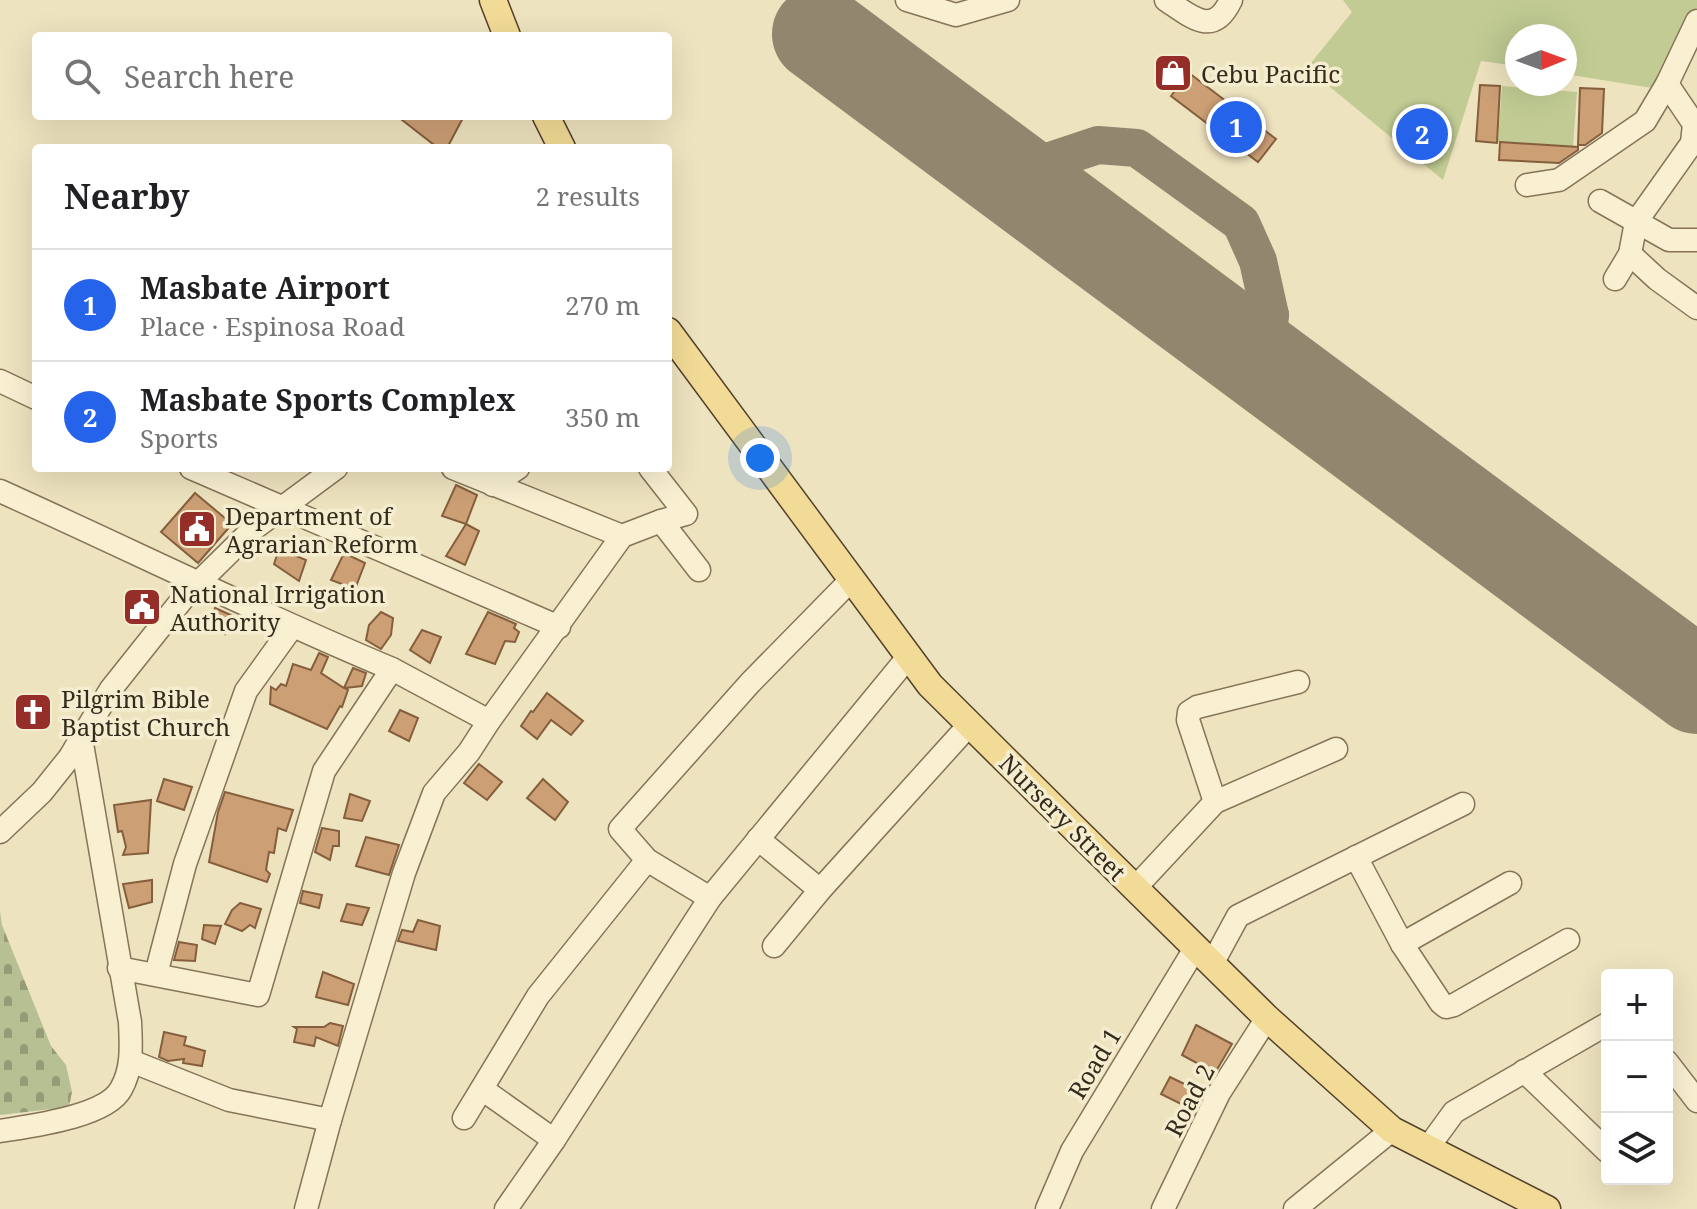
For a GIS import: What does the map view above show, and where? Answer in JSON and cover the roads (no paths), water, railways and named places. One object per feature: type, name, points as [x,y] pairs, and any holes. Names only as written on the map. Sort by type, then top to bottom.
[{"type":"main road","points":[[493,0],[505,32]]},
{"type":"main road","points":[[548,120],[560,144]]},
{"type":"main road","name":"Nursery Street","points":[[672,336],[930,685],[1267,1018],[1392,1130],[1547,1209]]},
{"type":"street","points":[[907,0],[956,15],[1008,0]]},
{"type":"street","points":[[1166,0],[1195,19],[1212,22],[1224,15],[1231,0]]},
{"type":"street","points":[[1527,185],[1559,180],[1645,121],[1667,84],[1697,21]]},
{"type":"street","points":[[1615,279],[1630,254],[1636,222],[1695,146],[1694,124],[1667,84]]},
{"type":"street","points":[[1600,201],[1669,240],[1697,240]]},
{"type":"street","points":[[1630,254],[1657,279],[1697,308]]},
{"type":"street","points":[[0,381],[32,396]]},
{"type":"street","points":[[200,472],[559,627]]},
{"type":"street","points":[[0,832],[42,792],[111,689],[185,596],[252,530],[331,472]]},
{"type":"street","points":[[462,472],[622,536]]},
{"type":"street","points":[[493,485],[512,472]]},
{"type":"street","points":[[306,1209],[404,873],[434,793],[469,752],[622,536],[686,514],[653,472]]},
{"type":"street","points":[[0,491],[199,581],[292,627],[392,669],[489,721]]},
{"type":"street","points":[[661,521],[699,570]]},
{"type":"street","points":[[710,898],[647,860],[620,829],[750,683],[852,579]]},
{"type":"street","points":[[156,974],[185,864],[246,691],[292,627]]},
{"type":"street","points":[[506,1209],[710,898],[909,656]]},
{"type":"street","points":[[119,968],[258,995],[324,771],[392,669]]},
{"type":"street","points":[[1215,802],[1188,720],[1189,712],[1197,707],[1298,682]]},
{"type":"street","points":[[774,946],[820,890],[970,724]]},
{"type":"street","points":[[0,1131],[49,1123],[109,1104],[121,1090],[131,1061],[130,1022],[81,738]]},
{"type":"street","points":[[1135,888],[1215,802],[1336,749]]},
{"type":"street","name":"Road 1","points":[[1047,1209],[1072,1151],[1204,956],[1238,916],[1463,804]]},
{"type":"street","points":[[758,839],[820,890]]},
{"type":"street","points":[[1356,857],[1402,944],[1446,1007],[1568,940]]},
{"type":"street","points":[[464,1118],[538,996],[647,860]]},
{"type":"street","points":[[1402,944],[1510,883]]},
{"type":"street","name":"Road 2","points":[[1163,1209],[1219,1093],[1267,1018]]},
{"type":"street","points":[[1427,1149],[1454,1112],[1601,1027]]},
{"type":"street","points":[[131,1061],[229,1100],[330,1120]]},
{"type":"street","points":[[1673,1070],[1697,1101]]},
{"type":"street","points":[[1524,1071],[1601,1145]]},
{"type":"street","points":[[482,1089],[554,1140]]},
{"type":"street","points":[[1295,1209],[1392,1130]]},
{"type":"place","name":"Cebu Pacific","points":[[1173,73]]},
{"type":"place","name":"Masbate Airport","points":[[1236,127]]},
{"type":"place","name":"Masbate Sports Complex","points":[[1422,134]]},
{"type":"place","name":"Department of Agrarian Reform","points":[[197,529]]},
{"type":"place","name":"National Irrigation Authority","points":[[142,607]]},
{"type":"place","name":"Pilgrim Bible Baptist Church","points":[[33,712]]}]
